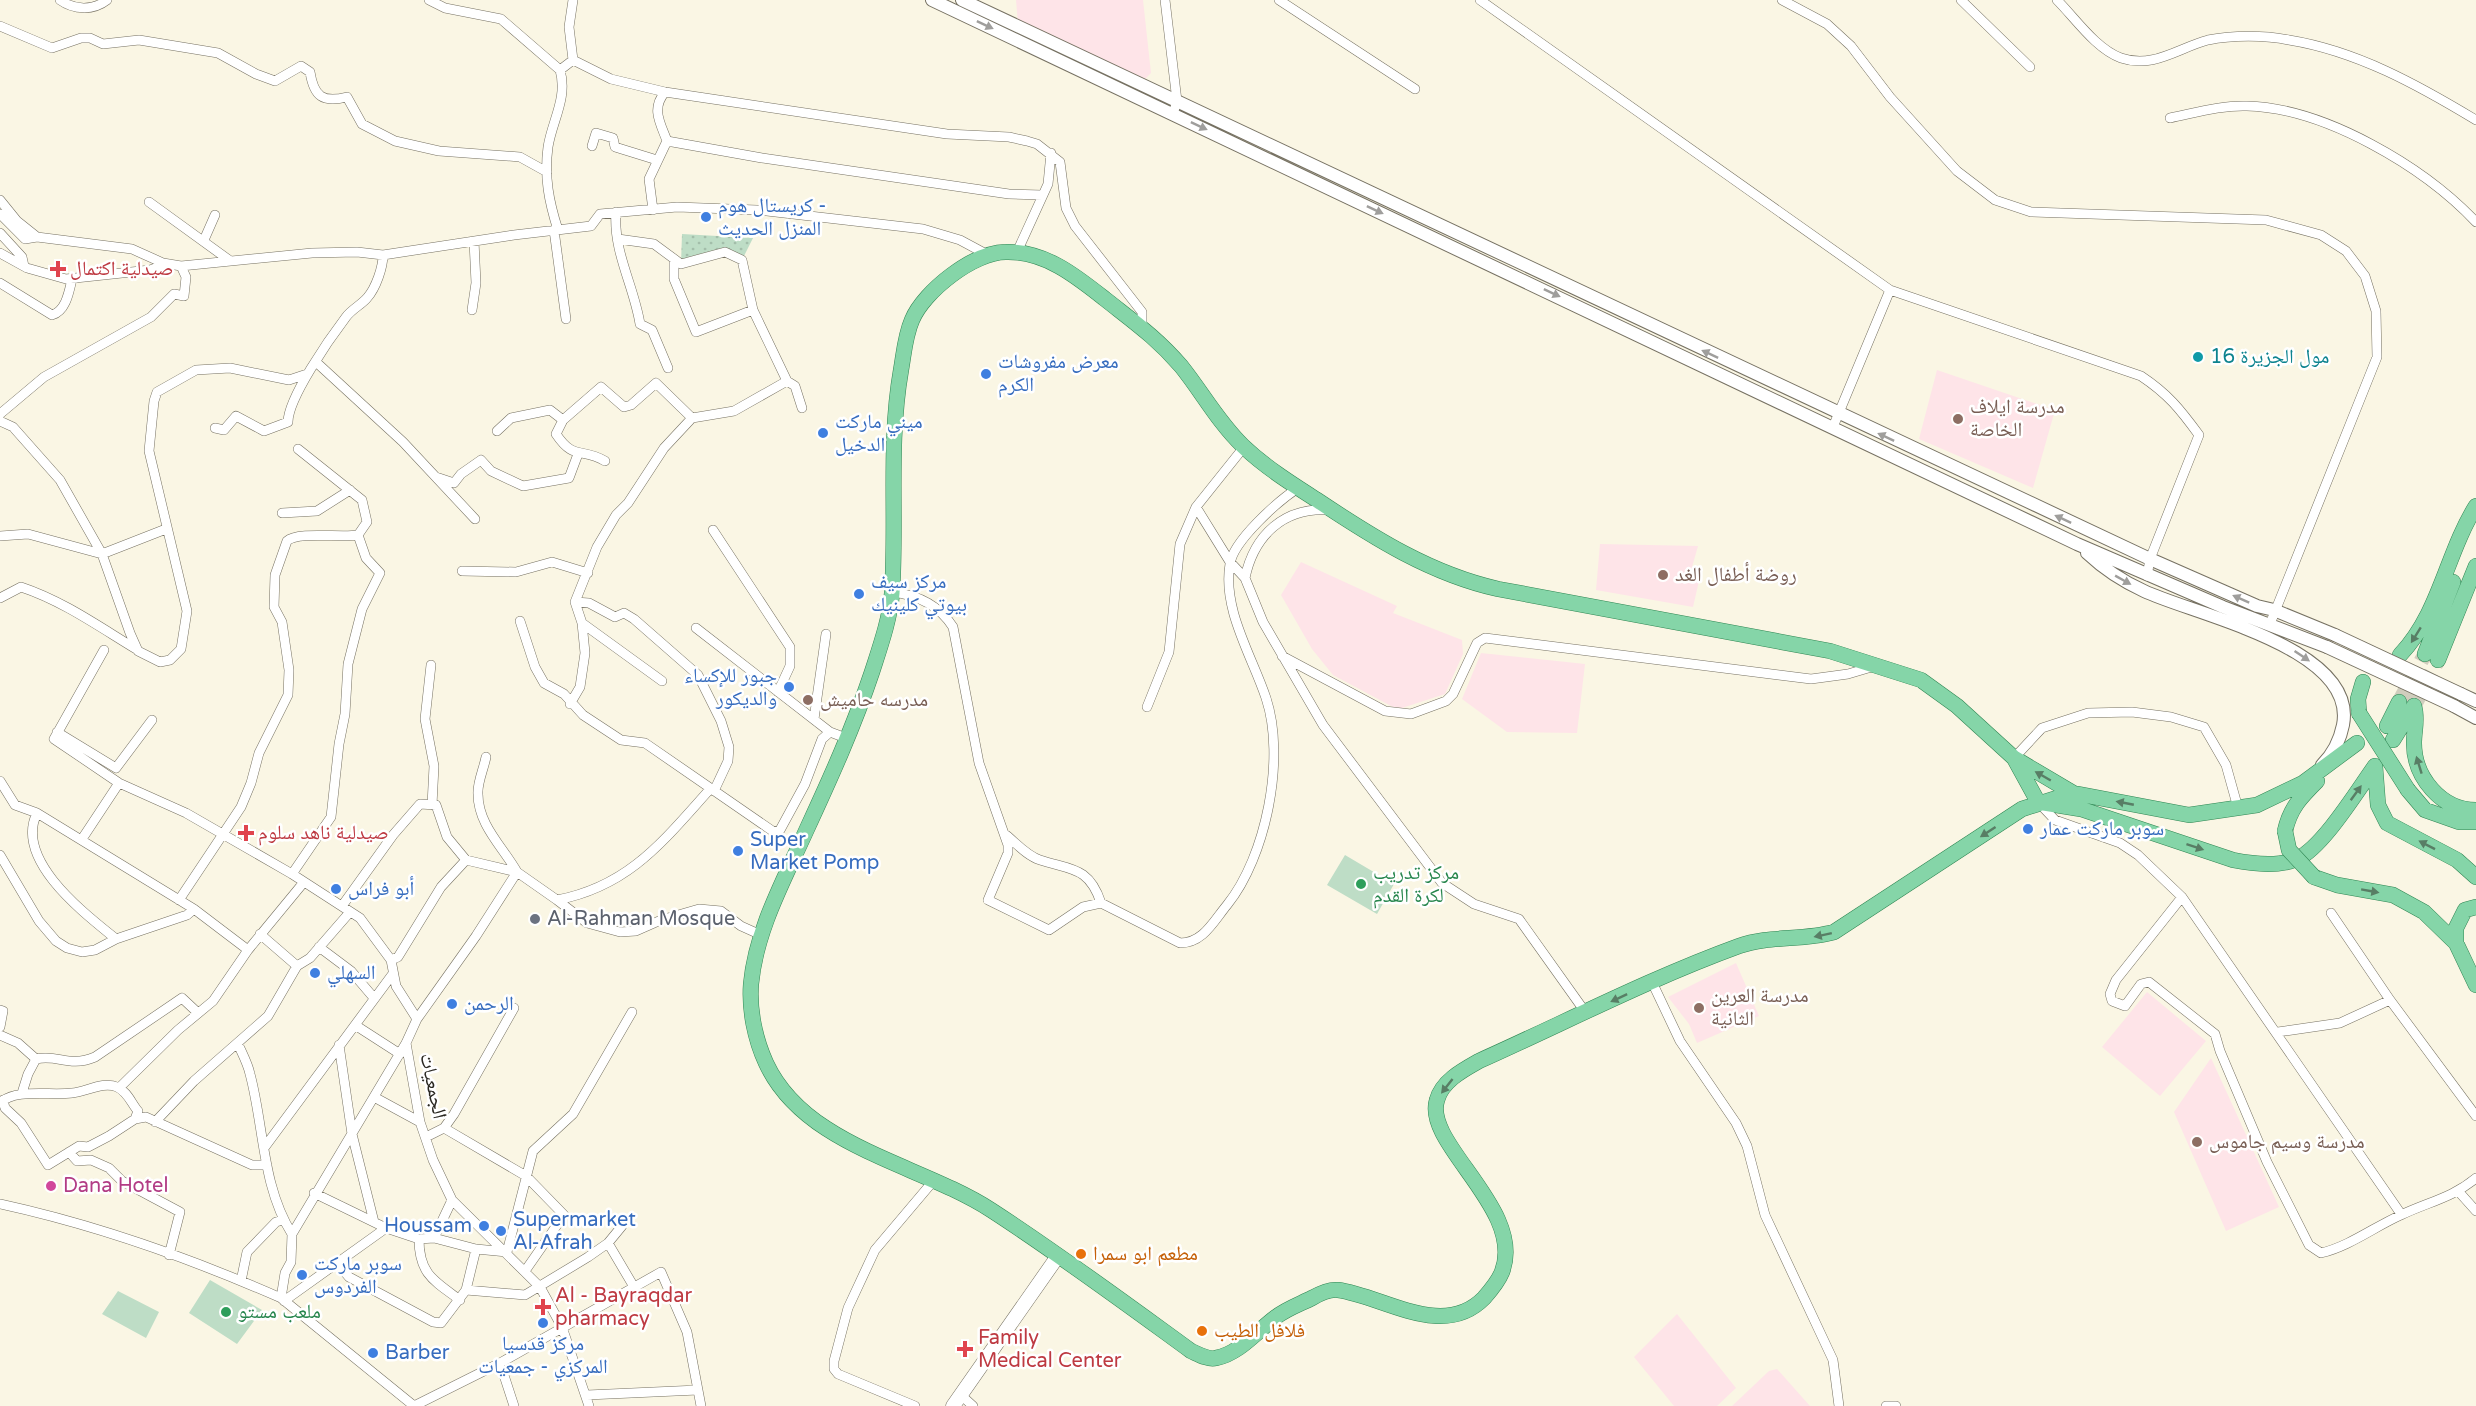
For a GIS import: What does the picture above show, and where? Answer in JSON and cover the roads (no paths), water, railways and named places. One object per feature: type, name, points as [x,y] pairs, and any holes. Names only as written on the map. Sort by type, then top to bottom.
[{"type":"main road","points":[[2073,793],[2038,802],[2013,815],[1834,932],[1805,938],[1765,939],[1739,946],[1652,982],[1458,1073],[1437,1100],[1436,1119],[1444,1137],[1491,1204],[1506,1255],[1502,1272],[1494,1288],[1479,1304],[1463,1312],[1446,1316],[1413,1314],[1336,1290],[1321,1293],[1278,1315],[1229,1353],[1214,1359],[1191,1351],[987,1207],[935,1179],[823,1128],[798,1108],[774,1079],[763,1056],[753,1023],[751,986],[761,935],[846,738],[871,673],[890,610],[896,411],[908,329],[914,314],[925,298],[944,282],[986,254],[1017,252],[1035,256],[1064,268],[1142,325],[1185,371],[1226,428],[1244,447],[1298,488],[1381,542],[1429,567],[1464,581],[1830,651],[1879,664],[1921,680],[1957,706],[2014,758],[2073,793],[2189,815],[2257,805],[2303,783],[2353,746],[2296,801],[2288,816],[2285,831],[2289,850],[2314,877],[2337,885],[2393,895],[2424,912],[2456,943],[2476,985]]},
{"type":"main road","points":[[2400,655],[2414,641],[2426,619],[2440,591],[2466,522],[2476,507]]},
{"type":"main road","points":[[2476,523],[2431,657],[2476,566]]},
{"type":"main road","points":[[2363,682],[2358,699],[2359,713],[2408,790],[2425,810],[2459,822],[2476,821]]},
{"type":"main road","points":[[2399,702],[2390,733],[2414,706],[2417,715],[2414,744],[2419,770],[2430,788],[2476,821]]},
{"type":"main road","points":[[2014,758],[2038,802]]},
{"type":"main road","points":[[2038,802],[2081,809],[2233,860],[2253,864],[2278,863],[2296,860],[2312,850],[2375,766],[2378,805],[2387,823],[2457,860],[2476,877]]},
{"type":"main road","points":[[2456,943],[2456,928],[2465,910],[2476,907]]},
{"type":"main road","points":[[957,1401],[1058,1256]]},
{"type":"street","points":[[60,0],[74,7],[86,8],[99,7],[107,0]]},
{"type":"street","points":[[429,0],[445,8],[501,19],[560,70],[562,90],[548,146],[547,172],[548,199],[556,230],[566,319]]},
{"type":"street","points":[[573,0],[569,27],[573,60]]},
{"type":"street","points":[[932,0],[1175,108],[1836,421],[2257,606],[2274,610],[2335,635],[2476,701]]},
{"type":"street","points":[[962,0],[1175,108]]},
{"type":"street","points":[[1165,0],[1175,108]]},
{"type":"street","points":[[1279,0],[1414,89]]},
{"type":"street","points":[[1480,0],[1890,290],[2141,376],[2163,391],[2179,406],[2199,435],[2150,559],[2148,576]]},
{"type":"street","points":[[1782,0],[1827,24],[1851,46],[1890,97],[1958,171],[1995,200],[2031,212],[2266,220],[2321,235],[2346,251],[2365,276],[2376,311],[2377,357],[2270,624]]},
{"type":"street","points":[[1961,0],[2030,67]]},
{"type":"street","points":[[2057,0],[2100,44],[2120,57],[2142,62],[2208,40],[2243,37],[2288,39],[2337,51],[2371,63],[2476,120]]},
{"type":"street","points":[[0,26],[52,48],[81,38],[90,38],[103,44],[139,40],[218,53],[256,74],[275,81],[301,66],[310,72],[312,87],[319,95],[325,99],[334,100],[347,97],[362,124],[373,132],[395,141],[439,151],[520,157],[547,172]]},
{"type":"street","points":[[560,70],[573,60]]},
{"type":"street","points":[[573,60],[611,79],[665,92],[947,134],[1009,138],[1037,144],[1060,162],[1066,208],[1075,226],[1142,312],[1142,325]]},
{"type":"street","points":[[653,210],[649,179],[667,141],[656,111],[657,102],[665,92]]},
{"type":"street","points":[[2170,118],[2246,106],[2283,110],[2372,145],[2413,167],[2449,195],[2476,222]]},
{"type":"street","points":[[592,146],[596,132],[613,138],[615,147],[657,160]]},
{"type":"street","points":[[667,141],[762,158],[973,189],[1009,194],[1042,195]]},
{"type":"street","points":[[1017,252],[1050,175],[1051,153]]},
{"type":"street","points":[[0,200],[17,221],[37,237]]},
{"type":"street","points":[[149,202],[229,260]]},
{"type":"street","points":[[0,214],[25,239],[37,237],[132,249],[163,263],[181,266],[331,252],[383,255],[591,226],[600,214],[678,207],[757,210],[923,229],[960,240],[986,254]]},
{"type":"street","points":[[616,212],[614,231],[618,239],[622,267],[634,295],[640,324],[652,330],[668,368]]},
{"type":"street","points":[[204,240],[215,215]]},
{"type":"street","points":[[0,233],[22,256],[24,266]]},
{"type":"street","points":[[618,239],[654,244],[681,264],[692,263],[725,252],[741,260],[753,310],[787,381],[795,386],[802,408]]},
{"type":"street","points":[[471,310],[476,283],[474,241]]},
{"type":"street","points":[[0,253],[24,266],[72,279],[106,273],[150,270],[161,266],[173,271],[181,266]]},
{"type":"street","points":[[215,428],[224,430],[237,416],[264,431],[288,422],[289,409],[307,374],[348,315],[368,297],[383,262],[383,255]]},
{"type":"street","points":[[674,260],[674,279],[696,332],[753,310]]},
{"type":"street","points":[[0,414],[44,378],[158,312],[174,294],[184,296],[186,277],[181,266]]},
{"type":"street","points":[[0,283],[52,315],[58,314],[65,304],[72,279]]},
{"type":"street","points":[[1836,421],[1890,290]]},
{"type":"street","points":[[316,362],[403,442],[475,519]]},
{"type":"street","points":[[0,598],[21,586],[35,591],[76,611],[138,651],[160,662],[170,660],[181,649],[184,641],[187,611],[149,451],[154,401],[158,392],[196,370],[230,368],[289,380],[307,374]]},
{"type":"street","points":[[570,704],[580,687],[584,667],[582,623],[575,602],[600,541],[616,515],[628,503],[664,448],[692,418],[734,411],[787,381]]},
{"type":"street","points":[[605,461],[593,454],[578,454],[566,449],[556,434],[562,420],[602,387],[624,407],[631,405],[656,383],[692,418]]},
{"type":"street","points":[[497,431],[511,418],[550,410],[562,420]]},
{"type":"street","points":[[0,421],[13,427],[60,480],[102,554],[138,651]]},
{"type":"street","points":[[1836,421],[2077,544],[2148,576],[2327,647],[2476,718]]},
{"type":"street","points":[[1147,707],[1169,652],[1176,604],[1177,561],[1180,544],[1196,507],[1244,447]]},
{"type":"street","points":[[179,900],[225,835],[248,792],[259,753],[288,695],[289,670],[282,622],[274,607],[275,575],[287,541],[298,536],[329,537],[358,534],[367,522],[366,507],[362,500],[298,449]]},
{"type":"street","points":[[434,476],[454,483],[461,474],[481,460],[491,471],[523,486],[569,478],[578,454]]},
{"type":"street","points":[[892,592],[931,603],[939,609],[953,627],[979,763],[986,789],[1006,835],[1008,853],[988,900],[1049,930],[1083,907],[1101,903],[1180,943],[1190,943],[1199,939],[1215,920],[1234,896],[1252,866],[1263,830],[1274,764],[1274,736],[1267,699],[1228,594],[1230,562],[1234,548],[1285,497],[1298,488]]},
{"type":"street","points":[[282,513],[317,511],[350,490]]},
{"type":"street","points":[[1196,507],[1230,562],[1245,578],[1263,622],[1323,725],[1442,883],[1474,904],[1519,919],[1586,1013]]},
{"type":"street","points":[[1245,578],[1249,558],[1262,538],[1277,524],[1293,514],[1310,509],[1332,511]]},
{"type":"street","points":[[0,536],[28,534],[102,554],[166,529]]},
{"type":"street","points":[[713,530],[790,647],[790,666],[778,692]]},
{"type":"street","points":[[292,874],[331,817],[339,744],[345,714],[348,664],[362,609],[380,573],[366,558],[358,534]]},
{"type":"street","points":[[2077,544],[2106,571],[2144,591],[2301,653],[2326,676],[2339,694],[2345,715],[2340,738],[2327,760],[2303,783]]},
{"type":"street","points":[[462,571],[516,572],[552,562],[588,573]]},
{"type":"street","points":[[557,900],[594,891],[637,864],[677,828],[712,789],[726,766],[729,747],[724,729],[698,675],[634,618],[624,613],[615,617],[589,603],[575,602]]},
{"type":"street","points":[[520,621],[535,667],[544,683],[564,694],[570,704],[621,740],[645,743],[774,832],[780,830],[805,784],[822,739],[830,732]]},
{"type":"street","points":[[582,623],[662,681]]},
{"type":"street","points":[[696,628],[830,732],[846,738]]},
{"type":"street","points":[[814,718],[826,634]]},
{"type":"street","points":[[1282,656],[1357,698],[1397,715],[1411,714],[1446,701],[1453,694],[1477,643],[1485,638],[1811,679],[1848,674],[1879,664]]},
{"type":"street","points":[[104,650],[54,739],[119,783],[158,799],[225,835],[351,912],[367,925],[390,960],[392,975],[417,1018]]},
{"type":"street","points":[[431,665],[425,719],[434,766],[432,805]]},
{"type":"street","points":[[2014,758],[2042,728],[2088,713],[2132,712],[2171,717],[2204,727],[2226,765],[2238,808]]},
{"type":"street","points":[[57,732],[116,768],[152,720]]},
{"type":"street","points":[[486,757],[477,793],[485,827],[503,847],[517,872]]},
{"type":"street","points":[[0,781],[15,805],[37,813],[82,839],[194,909],[248,950]]},
{"type":"street","points":[[82,839],[119,783]]},
{"type":"street","points":[[2038,802],[2055,820],[2102,835],[2138,855],[2182,897],[2278,1032],[2401,1214]]},
{"type":"street","points":[[342,906],[406,819],[420,804],[436,805],[447,837],[466,860],[517,872],[587,923],[620,932],[636,931],[661,920],[699,909],[721,911],[741,926],[761,935]]},
{"type":"street","points":[[37,813],[33,822],[32,835],[45,869],[60,890],[116,939]]},
{"type":"street","points":[[1006,835],[1029,855],[1040,860],[1063,864],[1083,874],[1098,892],[1101,903]]},
{"type":"street","points":[[0,855],[39,921],[56,941],[67,948],[82,952],[95,950],[116,939],[163,925],[194,909]]},
{"type":"street","points":[[390,960],[398,957],[441,887],[466,860]]},
{"type":"street","points":[[406,1043],[417,1018],[476,936],[517,872]]},
{"type":"street","points":[[119,1088],[213,1001],[260,934],[304,882]]},
{"type":"street","points":[[2182,897],[2116,980],[2110,994],[2112,1001],[2125,1006],[2141,984],[2149,982],[2215,1034],[2267,1162],[2309,1245],[2321,1253],[2338,1250],[2401,1214],[2459,1192],[2476,1178]]},
{"type":"street","points":[[155,1122],[194,1081],[268,1016],[297,966],[319,947],[351,912]]},
{"type":"street","points":[[2331,913],[2390,1000],[2476,1116]]},
{"type":"street","points":[[260,934],[297,966]]},
{"type":"street","points":[[319,947],[351,971],[374,998]]},
{"type":"street","points":[[264,1148],[392,975]]},
{"type":"street","points":[[1652,982],[1680,1041],[1736,1123],[1747,1146],[1765,1215],[1833,1360],[1839,1406]]},
{"type":"street","points":[[36,1059],[46,1057],[79,1063],[95,1057],[182,998],[198,1013]]},
{"type":"street","points":[[2278,1032],[2340,1023],[2390,1000]]},
{"type":"street","points":[[426,1137],[444,1128],[514,1008]]},
{"type":"street","points":[[0,1010],[3,1011],[0,1027]]},
{"type":"street","points":[[507,1252],[533,1151],[573,1114],[632,1012]]},
{"type":"street","points":[[355,1025],[400,1054]]},
{"type":"street","points":[[0,1035],[18,1043],[36,1059]]},
{"type":"street","name":"الجمعيات","points":[[292,1234],[314,1193],[406,1043]]},
{"type":"street","name":"الجمعيات","points":[[406,1043],[420,1122],[433,1160],[452,1200]]},
{"type":"street","points":[[238,1044],[250,1073],[267,1165],[283,1220],[292,1234],[291,1262],[285,1273],[283,1300]]},
{"type":"street","points":[[339,1045],[352,1134],[374,1222]]},
{"type":"street","points":[[22,1093],[36,1059]]},
{"type":"street","points":[[135,1119],[138,1112],[119,1088],[109,1085],[74,1093],[38,1095],[22,1093],[1,1101],[21,1123],[48,1165],[79,1146],[88,1147],[135,1119],[146,1117],[252,1165],[267,1165]]},
{"type":"street","points":[[374,1097],[420,1122]]},
{"type":"street","points":[[444,1128],[526,1176],[564,1215],[525,1271]]},
{"type":"street","points":[[69,1152],[77,1161],[91,1160],[109,1168],[122,1181],[180,1212],[169,1255]]},
{"type":"street","points":[[915,1406],[838,1374],[834,1369],[834,1361],[848,1308],[875,1250],[935,1179]]},
{"type":"street","points":[[2459,1192],[2476,1211]]},
{"type":"street","points":[[314,1193],[386,1228],[419,1239],[434,1238],[476,1249],[507,1252]]},
{"type":"street","points":[[434,1238],[452,1200],[540,1287],[562,1327],[589,1406]]},
{"type":"street","points":[[0,1204],[68,1221],[169,1255],[241,1281],[283,1300],[414,1406],[500,1363],[661,1272],[687,1332],[701,1406]]},
{"type":"street","points":[[241,1281],[248,1252],[276,1222],[283,1220]]},
{"type":"street","points":[[466,1290],[525,1295],[608,1243],[622,1226]]},
{"type":"street","points":[[283,1300],[338,1264],[386,1228]]},
{"type":"street","points":[[419,1239],[422,1267],[429,1276],[460,1300]]},
{"type":"street","points":[[608,1243],[634,1287]]},
{"type":"street","points":[[338,1264],[349,1277],[434,1322],[441,1323],[466,1290],[476,1249]]},
{"type":"street","points":[[500,1363],[514,1406]]},
{"type":"street","points":[[587,1395],[698,1390]]},
{"type":"street","points":[[957,1401],[972,1406]]},
{"type":"street","points":[[1886,1406],[1896,1406]]},
{"type":"tunnel","points":[[2399,702],[2425,654]]},
{"type":"tunnel","points":[[2414,706],[2438,660]]},
{"type":"place","name":"كريستال هوم - المنزل الحديث","points":[[706,217]]},
{"type":"place","name":"صيدلية اكتمال","points":[[58,269]]},
{"type":"place","name":"مول الجزيرة 16","points":[[2198,357]]},
{"type":"place","name":"معرض مفروشات الكرم","points":[[986,374]]},
{"type":"place","name":"مدرسة ايلاف الخاصة","points":[[1958,419]]},
{"type":"place","name":"ميني ماركت الدخيل","points":[[823,433]]},
{"type":"place","name":"روضة أطفال الغد","points":[[1663,575]]},
{"type":"place","name":"مركز سيف بيوتي كلينيك","points":[[859,594]]},
{"type":"place","name":"جبور للإكساء والديكور","points":[[789,687]]},
{"type":"place","name":"مدرسه حاميش","points":[[808,700]]},
{"type":"place","name":"سوبر ماركت عمار","points":[[2028,829]]},
{"type":"place","name":"صيدلية ناهد سلوم","points":[[246,833]]},
{"type":"place","name":"Super Market Pomp","points":[[738,851]]},
{"type":"place","name":"مركز تدريب لكرة القدم","points":[[1361,884]]},
{"type":"place","name":"أبو فراس","points":[[336,889]]},
{"type":"place","name":"Al-Rahman Mosque","points":[[535,919]]},
{"type":"place","name":"السهلي","points":[[315,973]]},
{"type":"place","name":"الرحمن","points":[[452,1004]]},
{"type":"place","name":"مدرسة العرين الثانية","points":[[1699,1008]]},
{"type":"place","name":"مدرسة وسيم جاموس","points":[[2197,1142]]},
{"type":"place","name":"Dana Hotel","points":[[51,1186]]},
{"type":"place","name":"Houssam","points":[[484,1226]]},
{"type":"place","name":"Supermarket Al-Afrah","points":[[501,1231]]},
{"type":"place","name":"مطعم ابو سمرا","points":[[1081,1254]]},
{"type":"place","name":"سوبر ماركت الفردوس","points":[[302,1275]]},
{"type":"place","name":"Al - Bayraqdar pharmacy","points":[[543,1307]]},
{"type":"place","name":"ملعب مستو","points":[[226,1312]]},
{"type":"place","name":"مركز قدسيا المركزي - جمعيات","points":[[543,1323]]},
{"type":"place","name":"فلافل الطيب","points":[[1202,1331]]},
{"type":"place","name":"Family Medical Center","points":[[965,1349]]},
{"type":"place","name":"Barber","points":[[373,1353]]}]
